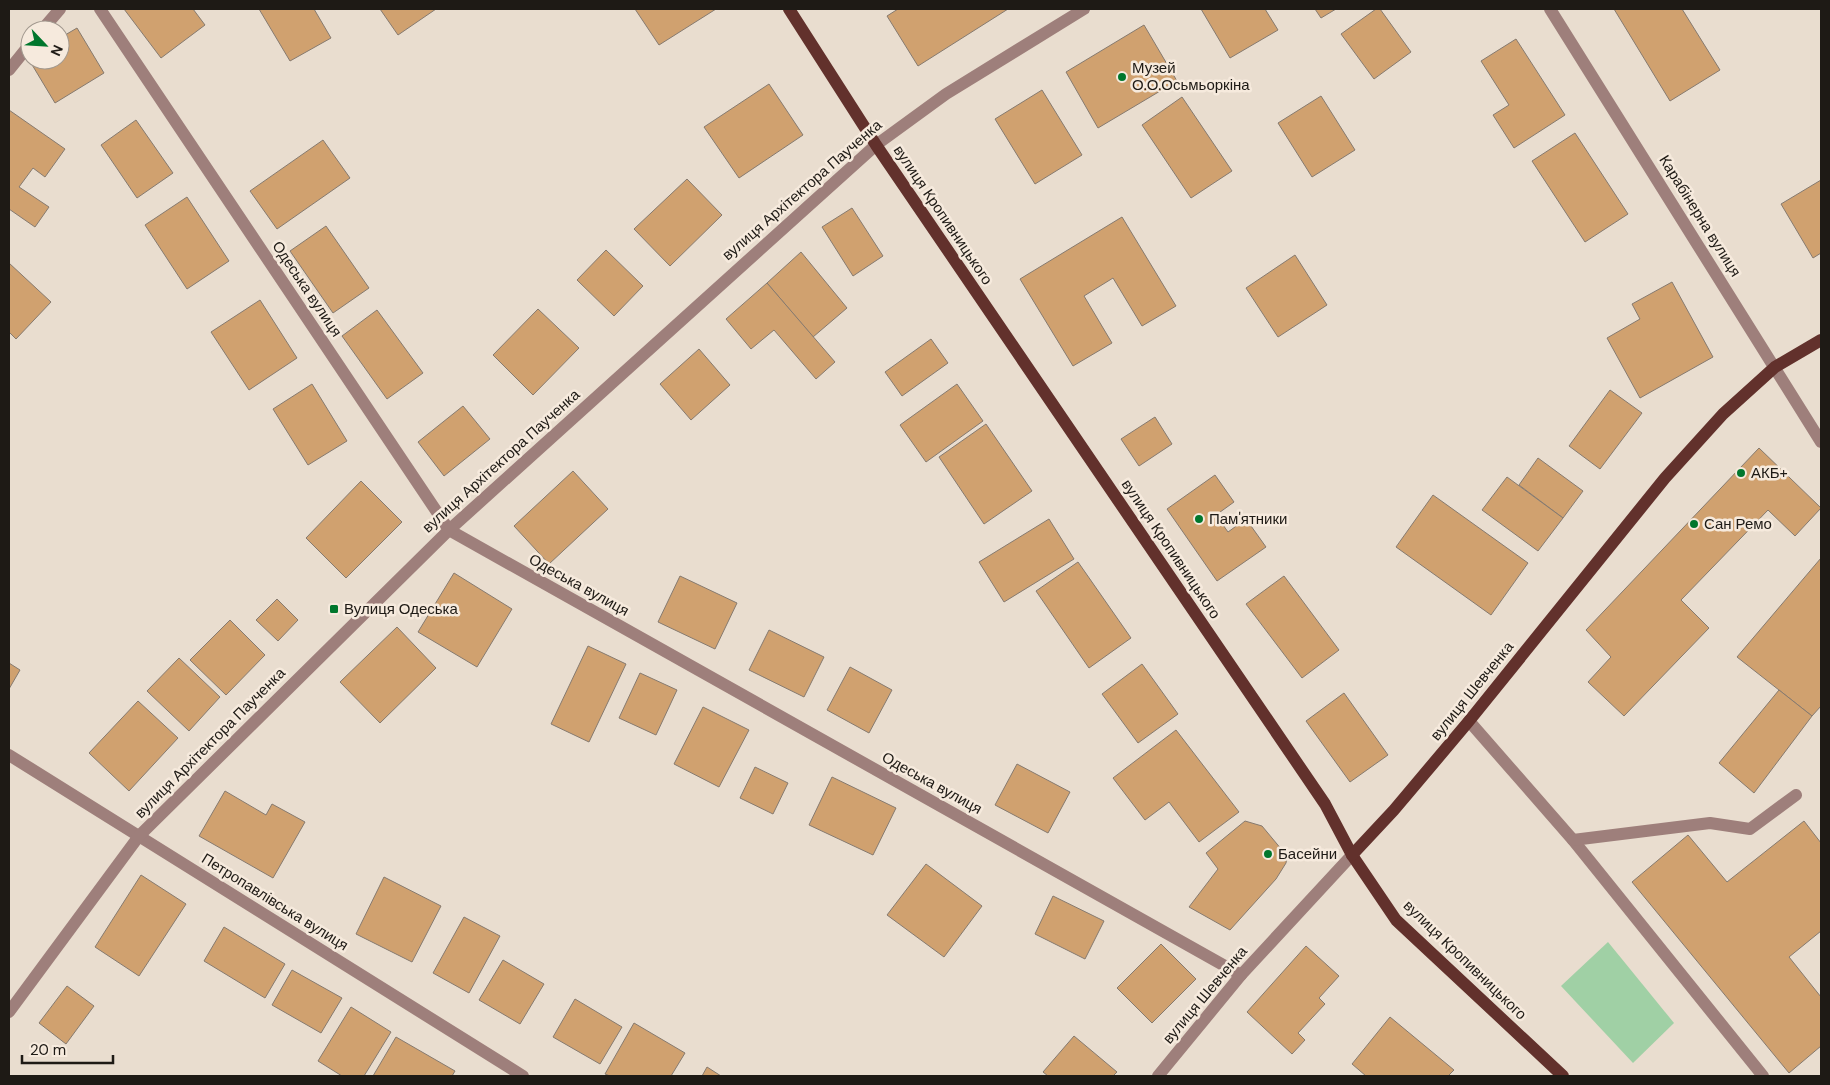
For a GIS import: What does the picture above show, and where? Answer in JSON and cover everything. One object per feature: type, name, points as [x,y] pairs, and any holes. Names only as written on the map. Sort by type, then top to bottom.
[{"type":"main road","name":"вулиця Кропивницького","points":[[789,9],[876,145],[1325,804],[1352,855],[1396,920],[1564,1076]]},
{"type":"main road","name":"вулиця Шевченка","points":[[1352,855],[1394,810],[1469,721],[1665,478],[1723,414],[1775,367],[1821,340]]},
{"type":"street","points":[[51,20],[60,9]]},
{"type":"street","name":"Одеська вулиця","points":[[100,9],[449,530],[1241,975]]},
{"type":"street","name":"вулиця Архітектора Паученка","points":[[9,1012],[139,836],[449,530],[876,145],[946,94],[1084,9]]},
{"type":"street","name":"Карабінерна вулиця","points":[[1550,9],[1821,442]]},
{"type":"street","points":[[9,70],[20,56]]},
{"type":"street","points":[[1469,721],[1573,840],[1763,1076]]},
{"type":"street","name":"Петропавлівська вулиця","points":[[9,755],[523,1076]]},
{"type":"street","points":[[1573,840],[1710,823],[1750,829],[1796,795]]},
{"type":"street","name":"вулиця Шевченка","points":[[1158,1076],[1241,975],[1352,855]]},
{"type":"green space","points":[[1608,942],[1674,1023],[1633,1063],[1561,986]]},
{"type":"building","points":[[124,9],[193,9],[205,25],[161,58]]},
{"type":"building","points":[[259,9],[314,9],[331,38],[290,61]]},
{"type":"building","points":[[380,9],[436,9],[398,35]]},
{"type":"building","points":[[635,9],[716,9],[659,45]]},
{"type":"building","points":[[898,9],[1008,9],[918,66],[887,16]]},
{"type":"building","points":[[1201,9],[1265,9],[1278,30],[1230,58]]},
{"type":"building","points":[[1315,9],[1336,9],[1321,18]]},
{"type":"building","points":[[1376,9],[1380,9],[1411,52],[1374,79],[1341,34]]},
{"type":"building","points":[[1614,9],[1682,9],[1720,70],[1670,101]]},
{"type":"building","name":"Музей О.О.Осьмьоркіна","points":[[1144,25],[1177,81],[1098,128],[1066,72]]},
{"type":"building","points":[[77,28],[104,73],[55,103],[35,70],[70,70],[70,32]]},
{"type":"building","points":[[1516,39],[1565,115],[1514,148],[1493,115],[1509,105],[1481,61]]},
{"type":"building","points":[[769,84],[803,135],[739,178],[704,127]]},
{"type":"building","points":[[1042,90],[1082,155],[1035,184],[995,119]]},
{"type":"building","points":[[1321,96],[1355,150],[1312,177],[1278,123]]},
{"type":"building","points":[[1182,97],[1232,171],[1191,198],[1142,125]]},
{"type":"building","points":[[9,110],[65,149],[45,177],[33,168],[19,187],[49,207],[35,227],[9,209]]},
{"type":"building","points":[[136,120],[173,173],[137,198],[101,145]]},
{"type":"building","points":[[1575,133],[1628,214],[1585,242],[1532,161]]},
{"type":"building","points":[[323,140],[350,178],[277,229],[250,191]]},
{"type":"building","points":[[687,179],[722,215],[670,266],[634,229]]},
{"type":"building","points":[[1821,180],[1821,253],[1813,258],[1781,204]]},
{"type":"building","points":[[187,197],[229,261],[187,289],[145,225]]},
{"type":"building","points":[[852,208],[883,256],[853,276],[822,227]]},
{"type":"building","points":[[1122,217],[1176,306],[1142,326],[1113,278],[1084,296],[1112,343],[1073,366],[1020,279]]},
{"type":"building","points":[[326,226],[369,288],[333,313],[290,251]]},
{"type":"building","points":[[606,250],[643,286],[614,316],[577,280]]},
{"type":"building","points":[[801,252],[847,308],[813,337],[767,283]]},
{"type":"building","points":[[1295,255],[1327,305],[1278,337],[1246,288]]},
{"type":"building","points":[[9,263],[51,302],[16,339],[9,332]]},
{"type":"building","points":[[1672,282],[1713,357],[1640,398],[1607,338],[1640,319],[1632,304]]},
{"type":"building","points":[[767,283],[835,362],[816,379],[774,330],[751,349],[726,319]]},
{"type":"building","points":[[260,300],[297,358],[249,390],[211,332]]},
{"type":"building","points":[[538,309],[579,348],[533,395],[493,355]]},
{"type":"building","points":[[377,310],[423,373],[387,399],[342,336]]},
{"type":"building","points":[[931,339],[948,363],[902,396],[885,372]]},
{"type":"building","points":[[699,349],[730,385],[691,420],[660,384]]},
{"type":"building","points":[[312,384],[347,441],[308,465],[273,409]]},
{"type":"building","points":[[957,384],[983,421],[926,462],[900,425]]},
{"type":"building","points":[[1610,390],[1642,413],[1600,469],[1569,446]]},
{"type":"building","points":[[463,406],[490,439],[444,476],[418,442]]},
{"type":"building","points":[[1155,417],[1172,444],[1139,466],[1121,439]]},
{"type":"building","points":[[986,424],[1032,491],[984,524],[939,457]]},
{"type":"building","points":[[1759,448],[1821,508],[1795,536],[1768,510],[1681,600],[1709,628],[1624,716],[1588,682],[1611,657],[1586,630]]},
{"type":"building","points":[[1538,458],[1583,491],[1563,518],[1519,485]]},
{"type":"building","points":[[573,471],[608,509],[549,564],[514,526]]},
{"type":"building","points":[[1215,475],[1234,502],[1216,515],[1228,532],[1246,519],[1266,547],[1217,581],[1167,509]]},
{"type":"building","points":[[1507,477],[1563,518],[1538,551],[1482,510]]},
{"type":"building","points":[[361,481],[402,522],[346,578],[306,538]]},
{"type":"building","points":[[1433,495],[1528,563],[1491,615],[1396,547]]},
{"type":"building","points":[[1049,519],[1074,559],[1004,602],[979,562]]},
{"type":"building","points":[[1821,558],[1821,706],[1812,716],[1737,657]]},
{"type":"building","points":[[1078,562],[1131,638],[1089,668],[1036,591]]},
{"type":"building","points":[[454,573],[512,609],[477,667],[418,632]]},
{"type":"building","points":[[680,576],[737,603],[715,649],[658,622]]},
{"type":"building","points":[[1284,576],[1339,650],[1302,678],[1246,604]]},
{"type":"building","points":[[277,599],[298,620],[278,641],[256,620]]},
{"type":"building","points":[[230,620],[265,655],[226,695],[190,660]]},
{"type":"building","points":[[397,627],[436,668],[380,723],[340,682]]},
{"type":"building","points":[[769,630],[824,657],[804,697],[749,670]]},
{"type":"building","points":[[588,646],[626,664],[589,742],[551,724]]},
{"type":"building","points":[[179,658],[220,697],[189,731],[147,691]]},
{"type":"building","points":[[9,663],[20,670],[9,689]]},
{"type":"building","points":[[1142,664],[1178,714],[1138,743],[1102,694]]},
{"type":"building","points":[[850,667],[892,690],[869,733],[827,710]]},
{"type":"building","points":[[640,673],[677,690],[656,735],[619,718]]},
{"type":"building","points":[[1779,690],[1812,716],[1754,793],[1719,763]]},
{"type":"building","points":[[1344,693],[1388,755],[1350,782],[1306,721]]},
{"type":"building","points":[[138,701],[178,738],[129,791],[89,753]]},
{"type":"building","points":[[703,707],[749,730],[719,787],[674,764]]},
{"type":"building","points":[[1176,730],[1239,812],[1199,842],[1169,802],[1145,820],[1113,778]]},
{"type":"building","points":[[1017,764],[1070,792],[1048,833],[995,805]]},
{"type":"building","points":[[755,767],[788,783],[773,814],[740,798]]},
{"type":"building","points":[[832,777],[896,808],[873,855],[809,825]]},
{"type":"building","points":[[225,791],[266,815],[272,804],[305,822],[273,878],[199,836]]},
{"type":"building","points":[[1245,821],[1262,826],[1287,856],[1286,863],[1276,879],[1230,930],[1189,907],[1218,869],[1206,853]]},
{"type":"building","points":[[1804,821],[1821,843],[1821,931],[1789,957],[1821,997],[1821,1046],[1789,1073],[1632,882],[1688,835],[1727,882]]},
{"type":"building","points":[[926,864],[982,906],[944,957],[887,915]]},
{"type":"building","points":[[141,875],[186,904],[139,976],[95,947]]},
{"type":"building","points":[[384,877],[441,906],[412,962],[356,934]]},
{"type":"building","points":[[1053,896],[1104,921],[1085,959],[1035,934]]},
{"type":"building","points":[[464,917],[500,936],[469,993],[433,973]]},
{"type":"building","points":[[224,927],[285,964],[265,998],[204,961]]},
{"type":"building","points":[[1161,944],[1196,979],[1152,1023],[1117,988]]},
{"type":"building","points":[[1306,946],[1339,976],[1319,998],[1325,1004],[1298,1033],[1305,1040],[1292,1054],[1247,1012]]},
{"type":"building","points":[[503,960],[544,984],[520,1024],[479,1000]]},
{"type":"building","points":[[292,970],[342,998],[321,1033],[272,1005]]},
{"type":"building","points":[[67,986],[94,1006],[66,1044],[39,1023]]},
{"type":"building","points":[[575,999],[622,1027],[600,1064],[553,1037]]},
{"type":"building","points":[[351,1007],[391,1032],[364,1076],[342,1076],[318,1061]]},
{"type":"building","points":[[1390,1017],[1454,1070],[1448,1076],[1366,1076],[1352,1064]]},
{"type":"building","points":[[634,1023],[685,1053],[671,1076],[610,1076],[605,1074]]},
{"type":"building","points":[[1074,1036],[1117,1072],[1113,1076],[1048,1076],[1043,1072]]},
{"type":"building","points":[[396,1037],[455,1071],[452,1076],[373,1076]]},
{"type":"building","points":[[707,1067],[721,1076],[702,1076]]},
{"type":"place","name":"Музей О.О.Осьмьоркіна","points":[[1122,77]]},
{"type":"place","name":"АКБ+","points":[[1741,473]]},
{"type":"place","name":"Пам'ятники","points":[[1199,519]]},
{"type":"place","name":"Сан Ремо","points":[[1694,524]]},
{"type":"place","name":"Вулиця Одеська","points":[[334,609]]},
{"type":"place","name":"Басейни","points":[[1268,854]]}]
